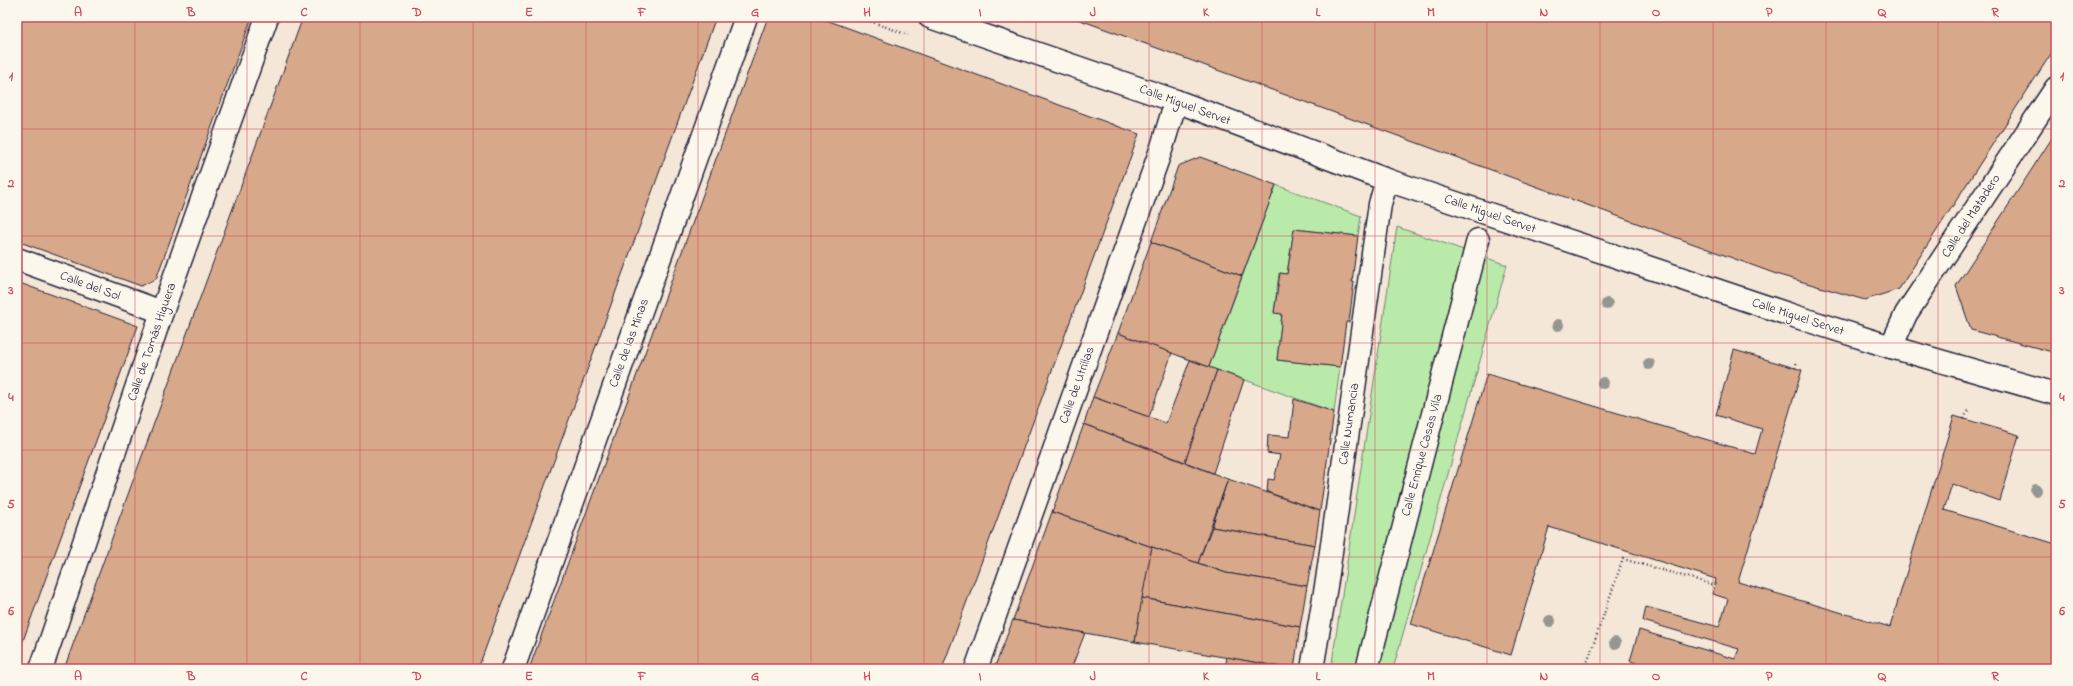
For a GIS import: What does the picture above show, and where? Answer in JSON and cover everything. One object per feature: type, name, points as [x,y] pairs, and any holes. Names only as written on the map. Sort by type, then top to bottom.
[{"type":"street","name":"Calle de Tomás Higuera","points":[[41,669],[162,312],[267,17]]},
{"type":"street","name":"Calle de las Minas","points":[[513,669],[746,17]]},
{"type":"street","name":"Calle Miguel Servet","points":[[930,17],[1176,101],[1387,180],[1891,347],[2056,394]]},
{"type":"street","name":"Calle del Matadero","points":[[1891,347],[1906,314],[2056,88]]},
{"type":"street","name":"Calle de Utrillas","points":[[976,669],[1160,154],[1176,101]]},
{"type":"street","name":"Calle Numancia","points":[[1312,669],[1328,572],[1380,204],[1387,180]]},
{"type":"street","name":"Calle Enrique Casas Vila","points":[[1367,669],[1478,240]]},
{"type":"street","name":"Calle del Sol","points":[[17,259],[162,312]]},
{"type":"path","points":[[1795,368],[1797,361]]},
{"type":"path","points":[[1964,419],[1968,410]]},
{"type":"path","points":[[1585,669],[1623,559],[1715,585]]},
{"type":"green space","points":[[1276,185],[1361,216],[1358,236],[1294,229],[1287,274],[1279,273],[1274,312],[1282,314],[1277,360],[1340,367],[1334,412],[1209,367]]},
{"type":"green space","points":[[1397,227],[1507,265],[1393,669],[1331,669]]},
{"type":"building","points":[[17,17],[252,17],[156,279],[141,286],[17,241]]},
{"type":"building","points":[[303,17],[716,17],[478,669],[64,669]]},
{"type":"building","points":[[768,17],[818,17],[1139,134],[942,669],[529,669]]},
{"type":"building","points":[[1072,17],[2056,17],[2056,46],[1899,289],[1865,300],[1779,275]]},
{"type":"building","points":[[2056,132],[2056,353],[1971,330],[1956,286]]},
{"type":"building","points":[[1200,157],[1276,185],[1242,276],[1151,242],[1178,166]]},
{"type":"building","points":[[1294,229],[1358,236],[1349,322],[1346,322],[1340,367],[1277,360],[1282,314],[1274,313],[1280,273],[1287,274]]},
{"type":"building","points":[[1151,242],[1242,276],[1209,367],[1118,333]]},
{"type":"building","points":[[17,282],[138,326],[17,657]]},
{"type":"building","points":[[1118,333],[1172,353],[1149,417],[1093,397]]},
{"type":"building","points":[[1734,350],[1802,370],[1738,582],[1890,627],[1954,416],[2019,435],[2000,501],[1952,484],[1944,510],[2056,544],[2056,669],[1655,669],[1630,661],[1639,630],[1735,659],[1739,649],[1643,621],[1646,607],[1719,627],[1728,599],[1713,594],[1716,579],[1549,527],[1511,655],[1411,624],[1487,374],[1755,454],[1762,429],[1716,415]]},
{"type":"building","points":[[1190,360],[1217,370],[1185,462],[1084,424],[1093,397],[1166,423]]},
{"type":"building","points":[[1217,370],[1244,380],[1213,473],[1185,462]]},
{"type":"building","points":[[1294,399],[1334,412],[1320,511],[1267,492],[1268,479],[1274,480],[1280,455],[1267,453],[1268,435],[1290,437]]},
{"type":"building","points":[[1084,424],[1228,479],[1198,563],[1052,512]]},
{"type":"building","points":[[1228,479],[1320,511],[1315,545],[1212,527]]},
{"type":"building","points":[[1052,512],[1152,547],[1135,642],[1013,620]]},
{"type":"building","points":[[1212,527],[1315,545],[1307,586],[1226,573],[1198,563]]},
{"type":"building","points":[[1152,547],[1226,573],[1307,586],[1300,627],[1142,598]]},
{"type":"building","points":[[1142,598],[1300,627],[1294,669],[1135,642]]},
{"type":"building","points":[[1013,620],[1085,633],[1071,669],[994,669]]},
{"type":"building","points":[[1227,657],[1289,669],[1225,669]]}]
